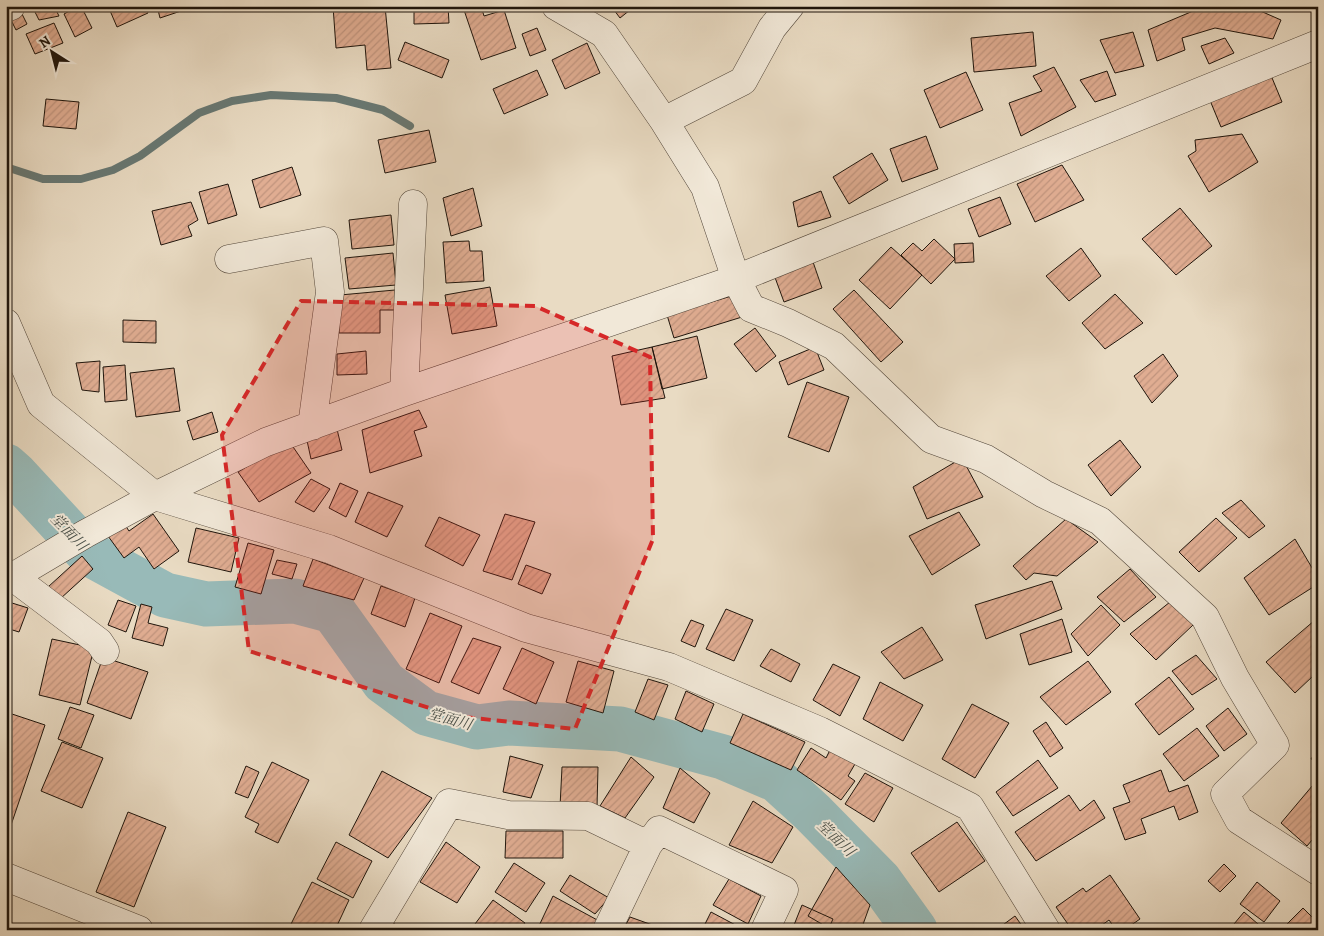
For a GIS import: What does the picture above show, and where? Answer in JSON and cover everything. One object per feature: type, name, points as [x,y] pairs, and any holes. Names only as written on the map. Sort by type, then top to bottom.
[{"type":"street","points":[[6,8],[11,6]]},
{"type":"street","points":[[556,6],[604,34],[664,121],[705,187],[736,279],[751,308],[788,323],[834,346],[931,439],[986,459],[1044,494],[1100,521],[1205,617],[1235,678],[1275,745],[1225,794],[1239,820],[1318,872]]},
{"type":"street","points":[[664,121],[743,81],[772,28],[790,6]]},
{"type":"street","points":[[105,650],[99,642],[10,579],[86,534],[156,496],[266,442],[404,392],[736,279],[1318,44]]},
{"type":"street","points":[[404,392],[413,204]]},
{"type":"street","points":[[229,259],[324,241],[330,292],[312,426]]},
{"type":"street","points":[[6,323],[41,404],[156,496],[328,549],[526,628],[669,667],[820,731],[970,807],[1046,930]]},
{"type":"street","points":[[373,930],[449,803],[508,814],[588,816],[648,845]]},
{"type":"street","points":[[607,930],[648,845],[659,830],[784,890],[765,930]]},
{"type":"street","points":[[6,877],[139,930]]},
{"type":"highlighted area","points":[[301,301],[535,306],[650,357],[653,539],[575,729],[455,716],[249,651],[222,435]]},
{"type":"building","points":[[38,6],[54,6],[59,16],[39,20],[33,8]]},
{"type":"building","points":[[81,6],[92,28],[75,37],[64,14]]},
{"type":"building","points":[[108,6],[145,6],[148,13],[117,27]]},
{"type":"building","points":[[157,6],[196,6],[160,18]]},
{"type":"building","points":[[333,6],[385,6],[391,68],[367,70],[365,45],[336,48]]},
{"type":"building","points":[[414,6],[448,6],[449,23],[414,24]]},
{"type":"building","points":[[481,6],[484,16],[504,10],[516,48],[481,60],[464,10]]},
{"type":"building","points":[[611,6],[635,6],[620,18]]},
{"type":"building","points":[[1205,6],[1249,6],[1281,20],[1273,39],[1215,28],[1182,38],[1185,50],[1157,61],[1148,30]]},
{"type":"building","points":[[20,10],[27,24],[16,30],[9,16]]},
{"type":"building","points":[[54,23],[63,43],[35,54],[26,34]]},
{"type":"building","points":[[537,28],[546,50],[530,56],[522,34]]},
{"type":"building","points":[[1033,32],[1036,66],[974,72],[971,38]]},
{"type":"building","points":[[1133,32],[1144,66],[1115,73],[1100,40]]},
{"type":"building","points":[[1225,38],[1234,53],[1209,64],[1201,46]]},
{"type":"building","points":[[405,42],[449,60],[442,78],[398,60]]},
{"type":"building","points":[[587,43],[600,73],[565,89],[552,60]]},
{"type":"building","points":[[1054,67],[1076,107],[1021,136],[1009,103],[1042,91],[1033,76]]},
{"type":"building","points":[[537,70],[548,95],[504,114],[493,89]]},
{"type":"building","points":[[1107,71],[1116,95],[1095,102],[1080,80]]},
{"type":"building","points":[[966,72],[983,110],[940,128],[924,90]]},
{"type":"building","points":[[1270,73],[1282,102],[1221,127],[1209,98]]},
{"type":"building","points":[[46,99],[79,102],[76,129],[43,126]]},
{"type":"building","points":[[429,130],[436,162],[385,173],[378,140]]},
{"type":"building","points":[[1242,134],[1258,162],[1209,192],[1188,156],[1196,151],[1195,140]]},
{"type":"building","points":[[926,136],[938,169],[902,182],[890,149]]},
{"type":"building","points":[[872,153],[888,180],[849,204],[833,177]]},
{"type":"building","points":[[1062,165],[1084,200],[1035,222],[1017,184]]},
{"type":"building","points":[[292,167],[301,195],[260,208],[252,180]]},
{"type":"building","points":[[228,184],[237,215],[208,224],[199,192]]},
{"type":"building","points":[[473,188],[482,226],[451,236],[443,198]]},
{"type":"building","points":[[821,191],[831,217],[798,227],[793,202]]},
{"type":"building","points":[[1000,197],[1011,224],[979,237],[968,209]]},
{"type":"building","points":[[191,202],[198,220],[188,226],[192,236],[161,245],[152,211]]},
{"type":"building","points":[[1180,208],[1212,246],[1176,275],[1142,239]]},
{"type":"building","points":[[391,215],[394,245],[352,249],[349,220]]},
{"type":"building","points":[[934,239],[955,259],[931,284],[901,255],[913,243],[922,251]]},
{"type":"building","points":[[469,241],[470,251],[482,251],[484,281],[446,283],[443,242]]},
{"type":"building","points":[[973,243],[974,262],[955,263],[954,244]]},
{"type":"building","points":[[891,247],[922,275],[890,309],[859,280]]},
{"type":"building","points":[[1081,248],[1101,276],[1069,301],[1046,276]]},
{"type":"building","points":[[393,253],[396,285],[349,289],[345,258]]},
{"type":"building","points":[[812,259],[822,288],[784,302],[773,272]]},
{"type":"building","points":[[490,287],[497,326],[452,334],[445,295]]},
{"type":"building","points":[[395,290],[395,310],[380,310],[380,333],[339,333],[340,295]]},
{"type":"building","points":[[854,290],[903,342],[881,362],[833,309]]},
{"type":"building","points":[[1115,294],[1143,323],[1105,349],[1082,323]]},
{"type":"building","points":[[735,295],[742,317],[674,338],[667,315]]},
{"type":"building","points":[[123,320],[156,321],[156,343],[123,342]]},
{"type":"building","points":[[755,328],[776,356],[756,372],[734,344]]},
{"type":"building","points":[[697,336],[707,378],[662,389],[652,347]]},
{"type":"building","points":[[652,347],[665,398],[621,405],[612,356]]},
{"type":"building","points":[[815,347],[824,370],[788,385],[779,362]]},
{"type":"building","points":[[366,351],[367,374],[337,375],[337,354]]},
{"type":"building","points":[[1163,354],[1178,376],[1152,403],[1134,376]]},
{"type":"building","points":[[100,361],[99,392],[82,390],[76,363]]},
{"type":"building","points":[[125,365],[127,400],[105,402],[103,367]]},
{"type":"building","points":[[174,368],[180,411],[136,417],[130,373]]},
{"type":"building","points":[[807,382],[849,397],[829,452],[788,437]]},
{"type":"building","points":[[419,410],[427,427],[414,431],[422,456],[370,473],[362,430]]},
{"type":"building","points":[[212,412],[218,432],[193,440],[187,421]]},
{"type":"building","points":[[336,425],[342,450],[311,459],[306,436]]},
{"type":"building","points":[[1120,440],[1141,467],[1111,496],[1088,465]]},
{"type":"building","points":[[289,441],[311,473],[259,502],[238,472]]},
{"type":"building","points":[[962,458],[983,497],[927,519],[913,487]]},
{"type":"building","points":[[311,479],[330,489],[314,512],[295,502]]},
{"type":"building","points":[[340,483],[358,491],[346,517],[329,508]]},
{"type":"building","points":[[368,492],[403,506],[387,537],[355,522]]},
{"type":"building","points":[[1241,500],[1265,526],[1249,538],[1222,513]]},
{"type":"building","points":[[959,512],[980,545],[932,575],[909,536]]},
{"type":"building","points":[[153,514],[179,551],[154,569],[139,547],[124,558],[108,536],[125,525],[129,531]]},
{"type":"building","points":[[505,514],[535,522],[512,580],[483,571]]},
{"type":"building","points":[[439,517],[480,535],[463,566],[425,546]]},
{"type":"building","points":[[1216,518],[1237,538],[1199,572],[1179,552]]},
{"type":"building","points":[[1066,519],[1098,542],[1057,576],[1034,573],[1026,580],[1013,566]]},
{"type":"building","points":[[196,528],[239,538],[231,572],[188,562]]},
{"type":"building","points":[[1295,539],[1318,578],[1318,584],[1269,615],[1244,578]]},
{"type":"building","points":[[248,543],[274,550],[261,594],[235,587]]},
{"type":"building","points":[[82,556],[93,569],[60,599],[48,587]]},
{"type":"building","points":[[313,559],[364,578],[354,600],[303,586]]},
{"type":"building","points":[[277,560],[297,564],[292,579],[272,574]]},
{"type":"building","points":[[526,565],[551,574],[542,594],[518,584]]},
{"type":"building","points":[[1130,569],[1156,597],[1124,622],[1097,597]]},
{"type":"building","points":[[1052,581],[1062,609],[986,639],[975,605]]},
{"type":"building","points":[[381,586],[415,598],[405,627],[371,614]]},
{"type":"building","points":[[118,600],[136,606],[126,632],[108,625]]},
{"type":"building","points":[[1170,602],[1193,625],[1156,660],[1130,634]]},
{"type":"building","points":[[12,603],[28,608],[19,632],[6,628],[6,606]]},
{"type":"building","points":[[141,604],[152,607],[148,623],[168,628],[163,646],[132,638]]},
{"type":"building","points":[[1101,605],[1120,625],[1088,656],[1071,634]]},
{"type":"building","points":[[726,609],[753,620],[734,661],[706,649]]},
{"type":"building","points":[[430,613],[462,626],[439,683],[406,669]]},
{"type":"building","points":[[1062,619],[1072,652],[1029,665],[1020,634]]},
{"type":"building","points":[[691,620],[704,625],[695,647],[681,641]]},
{"type":"building","points":[[1315,620],[1318,623],[1318,681],[1313,676],[1295,693],[1266,662]]},
{"type":"building","points":[[922,627],[943,660],[904,679],[881,652]]},
{"type":"building","points":[[473,638],[501,647],[479,694],[451,682]]},
{"type":"building","points":[[52,639],[94,648],[80,705],[39,695]]},
{"type":"building","points":[[522,648],[554,662],[536,704],[503,689]]},
{"type":"building","points":[[771,649],[800,664],[791,682],[760,666]]},
{"type":"building","points":[[1196,655],[1217,679],[1192,695],[1172,671]]},
{"type":"building","points":[[103,657],[148,672],[131,719],[87,703]]},
{"type":"building","points":[[578,661],[614,671],[603,713],[566,702]]},
{"type":"building","points":[[1088,661],[1111,692],[1066,725],[1040,697]]},
{"type":"building","points":[[833,664],[860,677],[840,716],[813,700]]},
{"type":"building","points":[[1169,677],[1194,709],[1159,735],[1135,704]]},
{"type":"building","points":[[648,679],[668,685],[654,720],[635,712]]},
{"type":"building","points":[[880,682],[923,705],[903,741],[863,719]]},
{"type":"building","points":[[686,691],[714,704],[702,732],[675,719]]},
{"type":"building","points":[[972,704],[1009,723],[975,778],[942,759]]},
{"type":"building","points":[[70,707],[94,715],[81,748],[58,739]]},
{"type":"building","points":[[1228,708],[1247,734],[1224,751],[1206,726]]},
{"type":"building","points":[[6,712],[45,725],[8,834],[6,833]]},
{"type":"building","points":[[743,714],[805,742],[791,770],[730,743]]},
{"type":"building","points":[[1046,722],[1063,748],[1050,757],[1033,731]]},
{"type":"building","points":[[1197,728],[1219,756],[1184,781],[1163,754]]},
{"type":"building","points":[[62,742],[103,758],[82,808],[41,791]]},
{"type":"building","points":[[811,748],[826,758],[830,750],[855,764],[848,776],[855,781],[841,800],[797,770]]},
{"type":"building","points":[[1318,748],[1318,762],[1311,759]]},
{"type":"building","points":[[510,756],[543,765],[531,798],[503,792]]},
{"type":"building","points":[[631,757],[654,777],[625,818],[600,806]]},
{"type":"building","points":[[1038,760],[1058,788],[1013,816],[996,792]]},
{"type":"building","points":[[272,762],[309,780],[278,843],[255,832],[259,824],[245,817]]},
{"type":"building","points":[[246,766],[259,772],[248,798],[235,793]]},
{"type":"building","points":[[562,767],[598,767],[597,807],[560,807]]},
{"type":"building","points":[[680,768],[710,793],[694,823],[663,808]]},
{"type":"building","points":[[1161,770],[1169,792],[1188,785],[1198,812],[1179,820],[1174,806],[1141,819],[1146,833],[1125,840],[1113,808],[1130,802],[1123,785]]},
{"type":"building","points":[[382,771],[432,798],[388,858],[349,835]]},
{"type":"building","points":[[865,773],[893,788],[874,822],[845,804]]},
{"type":"building","points":[[1318,779],[1318,833],[1307,846],[1281,823]]},
{"type":"building","points":[[1069,795],[1080,811],[1094,800],[1105,818],[1036,861],[1015,832]]},
{"type":"building","points":[[753,801],[793,827],[772,863],[729,845]]},
{"type":"building","points":[[128,812],[166,827],[134,907],[96,892]]},
{"type":"building","points":[[957,822],[985,861],[939,892],[911,853]]},
{"type":"building","points":[[506,831],[563,831],[563,858],[505,858]]},
{"type":"building","points":[[336,842],[372,861],[353,898],[317,879]]},
{"type":"building","points":[[446,842],[480,867],[457,903],[420,882]]},
{"type":"building","points":[[514,863],[545,883],[526,912],[495,892]]},
{"type":"building","points":[[1224,864],[1236,876],[1220,892],[1208,881]]},
{"type":"building","points":[[836,867],[870,905],[861,930],[832,930],[808,916]]},
{"type":"building","points":[[570,875],[609,898],[595,914],[560,891]]},
{"type":"building","points":[[1110,875],[1140,919],[1127,928],[1128,930],[1116,930],[1109,920],[1095,930],[1072,930],[1056,907],[1083,888],[1086,892]]},
{"type":"building","points":[[729,879],[761,896],[748,924],[713,905]]},
{"type":"building","points":[[312,882],[349,900],[335,930],[288,930]]},
{"type":"building","points":[[1257,882],[1280,901],[1264,922],[1240,904]]},
{"type":"building","points":[[553,896],[601,922],[595,930],[560,930],[557,928],[556,930],[537,930]]},
{"type":"building","points":[[493,900],[525,923],[520,930],[475,930],[472,928]]},
{"type":"building","points":[[1318,902],[1318,914],[1312,908]]},
{"type":"building","points":[[802,905],[833,919],[828,930],[792,930]]},
{"type":"building","points":[[1303,908],[1318,923],[1318,930],[1292,930],[1287,924]]},
{"type":"building","points":[[711,912],[743,929],[702,930]]},
{"type":"building","points":[[1244,912],[1265,930],[1229,930]]},
{"type":"building","points":[[1015,916],[1025,930],[996,930]]},
{"type":"building","points":[[630,917],[658,927],[656,930],[623,930]]},
{"type":"building","points":[[390,921],[404,930],[385,930]]},
{"type":"waterway","points":[[6,167],[43,179],[81,179],[113,170],[140,156],[199,113],[232,101],[271,95],[336,98],[383,110],[410,126]]},
{"type":"waterway","name":"堂面川","points":[[6,466],[88,553],[165,595],[206,604],[295,601],[333,611],[384,682],[426,713],[477,727],[509,723],[620,729],[723,757],[777,780],[812,812],[879,880],[915,930]]}]
